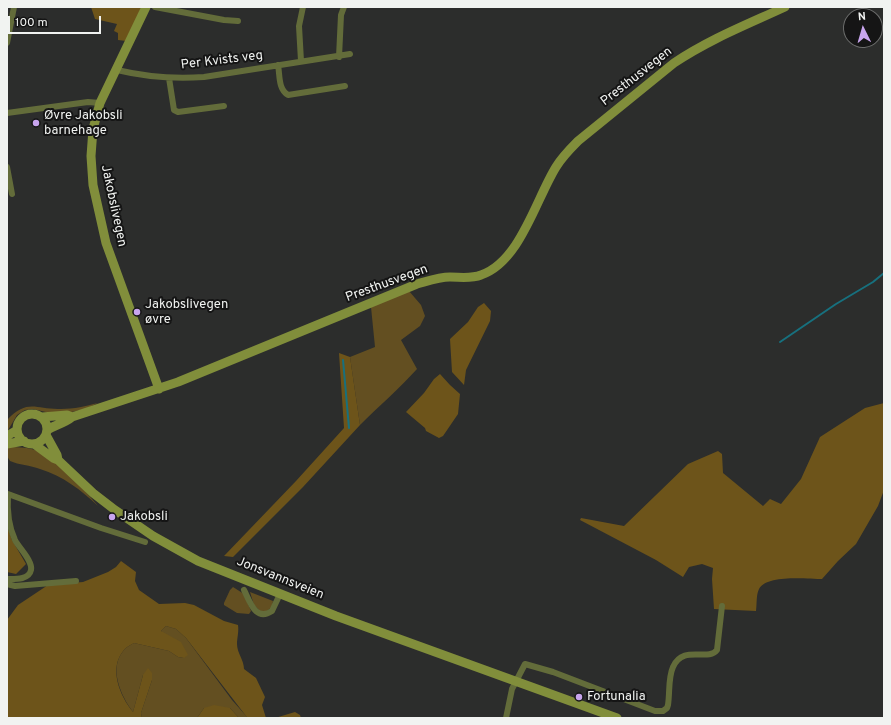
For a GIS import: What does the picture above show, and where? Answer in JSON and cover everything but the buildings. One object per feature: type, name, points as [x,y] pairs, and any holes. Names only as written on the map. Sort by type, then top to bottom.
[{"type":"street","points":[[7,43],[14,7]]},
{"type":"street","name":"Jakobslivegen","points":[[146,7],[100,103],[93,129],[91,156],[93,185],[101,226],[159,389]]},
{"type":"street","points":[[155,7],[224,20],[238,21]]},
{"type":"street","points":[[301,61],[299,26],[303,7]]},
{"type":"street","points":[[339,57],[344,7]]},
{"type":"street","name":"Presthusvegen","points":[[46,433],[58,424],[72,417],[159,389],[417,284],[448,277],[480,276],[498,266],[513,250],[556,167],[565,155],[582,138],[674,63],[698,47],[719,36],[785,7]]},
{"type":"street","name":"Per Kvists veg","points":[[117,70],[169,78],[204,77],[301,61],[339,57],[350,54]]},
{"type":"street","name":"Per Kvists veg","points":[[278,65],[281,88],[288,95],[346,86]]},
{"type":"street","name":"Per Kvists veg","points":[[169,78],[174,110],[178,112],[224,106]]},
{"type":"street","points":[[7,113],[88,102],[100,103]]},
{"type":"street","points":[[7,167],[12,194]]},
{"type":"street","points":[[34,414],[42,417],[45,420],[46,433],[39,442],[34,444],[20,438],[17,430],[19,421],[25,415],[34,414]]},
{"type":"street","name":"Presthusvegen","points":[[42,417],[67,415],[72,417]]},
{"type":"street","points":[[7,436],[17,430]]},
{"type":"street","name":"Jonsvannsveien","points":[[46,433],[58,460]]},
{"type":"street","points":[[7,444],[24,441]]},
{"type":"street","name":"Jonsvannsveien","points":[[34,444],[58,460],[96,496],[115,510],[153,536],[198,561],[280,594],[617,718]]},
{"type":"street","points":[[7,579],[26,577],[31,569],[30,563],[19,548],[12,532],[8,514],[8,494],[101,528],[145,542]]},
{"type":"street","points":[[7,584],[15,586],[76,581]]},
{"type":"street","points":[[244,590],[254,610],[261,614],[272,611],[280,594]]},
{"type":"street","points":[[506,718],[512,689],[525,664],[530,664],[655,711],[663,711],[668,705],[671,674],[678,660],[687,655],[711,654],[718,650],[722,606]]},
{"type":"shaded area","points":[[91,7],[141,8],[126,41],[118,40],[118,33],[114,31],[117,24],[95,19]]},
{"type":"shaded area","points":[[409,291],[421,305],[425,316],[420,326],[401,340],[417,369],[360,425],[350,357],[375,347],[371,307]]},
{"type":"shaded area","points":[[484,303],[491,311],[490,321],[466,370],[464,385],[452,372],[450,339],[468,322],[478,307]]},
{"type":"shaded area","points":[[339,353],[350,357],[360,425],[303,487],[233,557],[224,556],[296,481],[344,428]]},
{"type":"shaded area","points":[[440,374],[460,394],[458,414],[443,436],[439,438],[426,431],[425,428],[406,412]]},
{"type":"shaded area","points":[[98,403],[85,409],[67,413],[50,413],[33,409],[25,410],[17,415],[7,432],[7,420],[14,413],[27,407],[66,409]]},
{"type":"shaded area","points":[[884,403],[884,490],[878,506],[856,544],[822,579],[788,578],[770,581],[763,584],[758,591],[756,611],[714,609],[712,579],[713,568],[702,564],[689,567],[683,577],[656,560],[580,520],[581,518],[624,526],[688,464],[718,451],[722,454],[723,473],[763,506],[770,499],[781,504],[801,479],[820,437],[865,408]]},
{"type":"shaded area","points":[[7,447],[28,448],[35,450],[51,459],[85,491],[98,506],[85,494],[56,475],[10,461],[7,456]]},
{"type":"shaded area","points":[[7,525],[12,540],[26,564],[16,574],[7,572]]},
{"type":"shaded area","points":[[121,561],[136,572],[135,581],[139,590],[159,604],[185,603],[194,605],[224,621],[238,625],[238,650],[244,669],[256,678],[265,697],[262,705],[266,718],[248,718],[186,638],[176,629],[166,626],[161,631],[181,642],[188,655],[184,658],[178,657],[169,651],[134,643],[127,647],[119,657],[116,673],[120,690],[133,712],[143,675],[148,668],[152,673],[152,680],[141,713],[142,718],[7,718],[7,620],[18,605],[48,585],[83,582],[108,572],[116,567]]},
{"type":"shaded area","points":[[233,587],[244,594],[251,611],[249,614],[237,613],[224,605],[230,590]]},
{"type":"shaded area","points":[[250,592],[273,601],[272,607],[267,611],[260,611],[254,605]]},
{"type":"shaded area","points":[[166,626],[176,629],[186,638],[232,700],[248,718],[239,718],[230,708],[204,708],[197,718],[142,718],[141,713],[152,680],[143,675],[133,712],[124,698],[118,682],[117,665],[119,657],[127,647],[134,643],[169,651],[178,657],[184,658],[161,631]]},
{"type":"shaded area","points":[[214,705],[230,708],[239,718],[197,718],[204,708]]},
{"type":"shaded area","points":[[295,712],[300,715],[301,718],[275,718]]},
{"type":"waterway","points":[[780,342],[836,304],[873,282],[884,273]]},
{"type":"waterway","points":[[343,360],[349,428]]},
{"type":"place","name":"Øvre Jakobsli barnehage","points":[[36,123]]},
{"type":"place","name":"Jakobslivegen øvre","points":[[137,312]]},
{"type":"place","name":"Jakobsli","points":[[112,517]]},
{"type":"place","name":"Fortunalia","points":[[579,697]]}]
